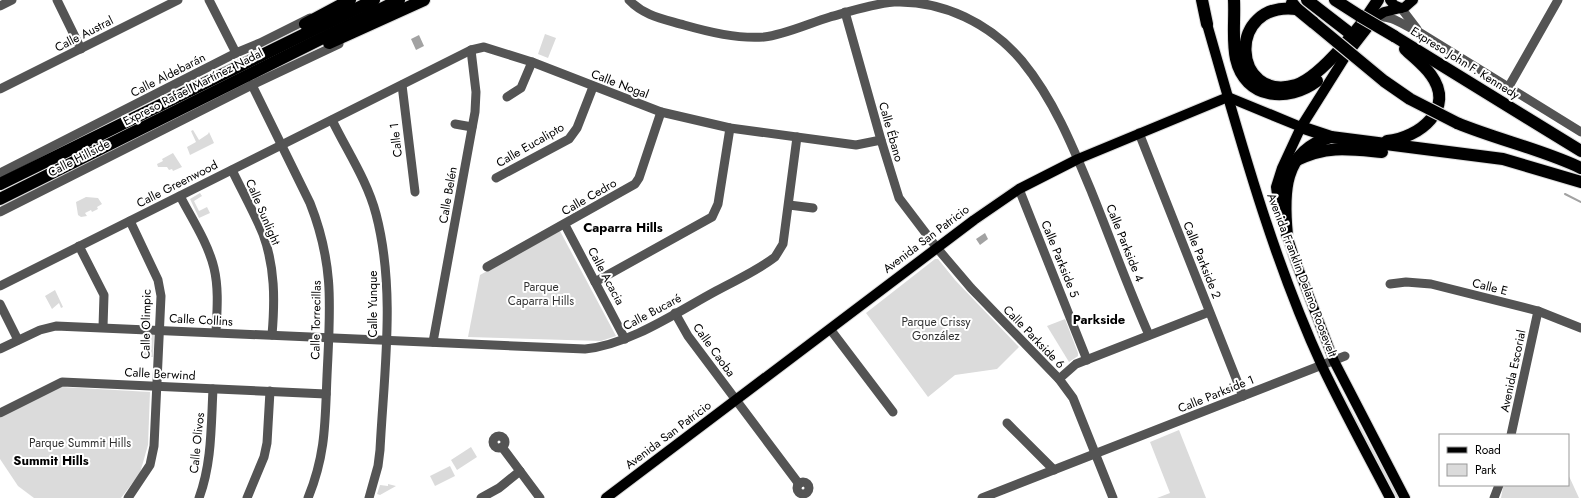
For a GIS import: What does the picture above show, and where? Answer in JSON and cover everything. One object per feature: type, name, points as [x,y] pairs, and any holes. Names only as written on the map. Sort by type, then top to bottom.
[{"type":"highway","points":[[187,92],[214,71],[350,0]]},
{"type":"highway","name":"Expreso Rafael Martínez Nadal","points":[[0,184],[374,0]]},
{"type":"highway","name":"Expreso Rafael Martínez Nadal","points":[[0,199],[399,0]]},
{"type":"highway","points":[[270,63],[296,58],[362,30],[424,0]]},
{"type":"highway","points":[[1202,0],[1207,24]]},
{"type":"highway","points":[[1231,0],[1235,21]]},
{"type":"highway","points":[[1234,0],[1235,57],[1237,64],[1248,81],[1256,88],[1281,95],[1301,92],[1318,80],[1335,63],[1345,57]]},
{"type":"highway","points":[[1286,0],[1293,4],[1384,81],[1410,99],[1457,123],[1482,133],[1548,154],[1581,168]]},
{"type":"highway","points":[[1308,0],[1351,34]]},
{"type":"highway","name":"Expreso John F. Kennedy","points":[[1335,0],[1581,151]]},
{"type":"highway","points":[[1348,0],[1360,16]]},
{"type":"highway","points":[[1293,4],[1268,10],[1256,19],[1247,31],[1245,46],[1247,61],[1252,70],[1267,82],[1286,86],[1305,80],[1334,56],[1378,0]]},
{"type":"highway","points":[[1357,141],[1397,140],[1416,133],[1428,123],[1438,105],[1438,90],[1432,75],[1404,49],[1394,36]]},
{"type":"highway","points":[[1301,127],[1331,137],[1474,154],[1525,164],[1581,182]]},
{"type":"highway","points":[[1287,235],[1284,198],[1287,182],[1297,160],[1314,143],[1331,137]]},
{"type":"highway","points":[[1297,160],[1324,150],[1342,148],[1435,157],[1474,154]]},
{"type":"main road","points":[[1390,0],[1394,5],[1401,8]]},
{"type":"main road","points":[[1376,17],[1384,12],[1405,7],[1413,0]]},
{"type":"main road","name":"Avenida Franklin Delano Roosevelt","points":[[1376,17],[1345,57],[1301,127],[1282,168],[1276,187],[1276,199],[1308,296],[1334,360],[1405,498]]},
{"type":"main road","name":"Avenida Franklin Delano Roosevelt","points":[[1207,24],[1228,97],[1277,251],[1322,365],[1390,498]]},
{"type":"main road","points":[[1228,97],[1301,127]]},
{"type":"main road","name":"Avenida San Patricio","points":[[606,498],[974,220],[1020,189],[1078,159],[1228,97]]},
{"type":"street","points":[[0,6],[12,0]]},
{"type":"street","points":[[57,0],[81,49]]},
{"type":"street","name":"Calle Austral","points":[[0,89],[178,0]]},
{"type":"street","points":[[209,0],[236,53]]},
{"type":"street","name":"Calle Aldebarán","points":[[0,173],[236,53],[260,43],[347,0]]},
{"type":"street","points":[[1198,0],[1207,24]]},
{"type":"street","points":[[1508,88],[1558,0]]},
{"type":"street","name":"Calle Parkside 4","points":[[630,1],[651,16],[692,27],[740,37],[765,37],[845,12],[901,1],[917,1],[949,10],[976,21],[1007,45],[1023,62],[1063,123],[1149,335]]},
{"type":"street","points":[[1401,8],[1419,32]]},
{"type":"street","name":"Calle Ébano","points":[[845,12],[897,193],[937,248]]},
{"type":"street","points":[[1376,17],[1392,18],[1419,32],[1581,132]]},
{"type":"street","name":"Calle Hillside","points":[[0,212],[252,85],[342,42],[362,30]]},
{"type":"street","name":"Calle Nogal","points":[[365,104],[471,50],[484,47],[532,62],[593,87],[661,112],[730,128],[856,145],[881,140]]},
{"type":"street","name":"Calle Belén","points":[[433,342],[472,127],[476,92],[471,50]]},
{"type":"street","points":[[507,97],[521,88],[532,62]]},
{"type":"street","name":"Calle Torrecillas","points":[[252,85],[310,203],[323,240],[330,283],[329,338],[323,449],[320,465],[308,498]]},
{"type":"street","name":"Calle 1","points":[[402,85],[414,192]]},
{"type":"street","name":"Calle Eucalipto","points":[[496,178],[569,138],[577,128],[593,87]]},
{"type":"street","name":"Calle Greenwood","points":[[0,286],[365,104]]},
{"type":"street","name":"Calle Cedro","points":[[487,267],[635,184],[639,178],[661,112]]},
{"type":"street","name":"Calle Yunque","points":[[332,120],[362,178],[376,213],[384,256],[386,277],[386,340],[379,461],[369,498]]},
{"type":"street","points":[[455,124],[472,127]]},
{"type":"street","points":[[595,282],[712,217],[718,204],[730,128]]},
{"type":"street","name":"Calle Parkside 2","points":[[1139,133],[1243,396]]},
{"type":"street","name":"Calle Bucaré","points":[[405,341],[585,349],[606,346],[625,339],[675,313],[775,257],[783,244],[797,137]]},
{"type":"street","name":"Calle Sunlight","points":[[232,170],[262,233],[268,250],[274,290],[272,335]]},
{"type":"street","name":"Calle Parkside 5","points":[[1020,189],[1087,360]]},
{"type":"street","points":[[180,196],[205,243],[214,267],[217,293],[216,332]]},
{"type":"street","points":[[789,205],[813,208]]},
{"type":"street","name":"Calle Olimpic","points":[[128,498],[150,464],[154,446],[161,296],[158,280],[130,222]]},
{"type":"street","name":"Calle Acacia","points":[[564,225],[625,339]]},
{"type":"street","points":[[79,246],[104,295],[103,327]]},
{"type":"street","name":"Calle Parkside 6","points":[[937,248],[970,288],[1059,379],[1073,398],[1096,454]]},
{"type":"street","name":"Calle E","points":[[1390,284],[1406,282],[1431,284],[1538,311],[1581,328]]},
{"type":"street","points":[[0,304],[18,340]]},
{"type":"street","name":"Avenida Escorial","points":[[1511,434],[1538,311]]},
{"type":"street","points":[[1059,379],[1076,364],[1209,312]]},
{"type":"street","name":"Calle Caoba","points":[[675,313],[688,336],[798,484]]},
{"type":"street","name":"Calle Collins","points":[[0,349],[40,330],[56,326],[405,341]]},
{"type":"street","points":[[830,329],[893,412]]},
{"type":"street","name":"Calle Parkside 1","points":[[982,498],[1345,356]]},
{"type":"street","name":"Calle Berwind","points":[[0,413],[62,382],[326,394]]},
{"type":"street","name":"Calle Olivos","points":[[199,498],[207,473],[210,456],[213,389]]},
{"type":"street","points":[[247,498],[264,457],[267,443],[270,391]]},
{"type":"street","points":[[1007,423],[1054,470]]},
{"type":"street","points":[[502,447],[540,498]]},
{"type":"street","points":[[1096,454],[1113,498]]},
{"type":"street","points":[[481,498],[499,488],[520,471]]},
{"type":"street","points":[[1494,498],[1499,486]]},
{"type":"green space","points":[[545,34],[556,38],[548,58],[538,54]]},
{"type":"green space","points":[[193,130],[199,140],[209,132],[214,143],[190,155],[187,147],[196,142],[191,131]]},
{"type":"green space","points":[[173,153],[182,167],[173,171],[172,169],[169,170],[167,167],[158,167],[157,164],[163,161],[162,159]]},
{"type":"green space","points":[[200,193],[202,196],[194,201],[199,211],[207,207],[210,213],[199,218],[190,199]]},
{"type":"green space","points":[[86,197],[98,198],[102,204],[97,207],[98,209],[85,213],[87,216],[81,217],[78,215],[76,202]]},
{"type":"green space","name":"Parque Caparra Hills","points":[[560,231],[616,336],[601,341],[468,337],[480,275]]},
{"type":"green space","name":"Parque Crissy González","points":[[935,259],[938,259],[955,280],[1019,347],[997,369],[955,375],[928,397],[866,313]]},
{"type":"green space","points":[[55,290],[63,307],[61,308],[59,303],[52,309],[45,296]]},
{"type":"green space","points":[[1065,319],[1078,353],[1078,356],[1069,362],[1047,326]]},
{"type":"green space","points":[[144,335],[154,335],[153,357],[143,357]]},
{"type":"green space","points":[[1332,378],[1334,378],[1399,498],[1397,498],[1373,459]]},
{"type":"green space","name":"Parque Summit Hills","points":[[62,387],[150,392],[148,445],[140,473],[121,498],[34,498],[18,486],[0,459],[0,418]]},
{"type":"green space","points":[[1179,430],[1206,498],[1157,498],[1170,493],[1150,442]]},
{"type":"green space","points":[[471,447],[477,457],[457,470],[451,460]]},
{"type":"green space","points":[[450,466],[455,476],[435,486],[430,476]]},
{"type":"green space","points":[[1569,476],[1579,498],[1501,498],[1503,487],[1569,486]]},
{"type":"green space","points":[[388,484],[396,486],[380,495],[377,494],[380,485],[388,486]]},
{"type":"shaded area","points":[[419,35],[424,46],[416,50],[411,39]]},
{"type":"shaded area","points":[[985,233],[988,239],[980,245],[976,239]]},
{"type":"waterway","points":[[1565,194],[1581,202]]},
{"type":"district","name":"Caparra Hills","points":[[623,227]]},
{"type":"district","name":"Parkside","points":[[1099,319]]},
{"type":"district","name":"Summit Hills","points":[[51,460]]}]
